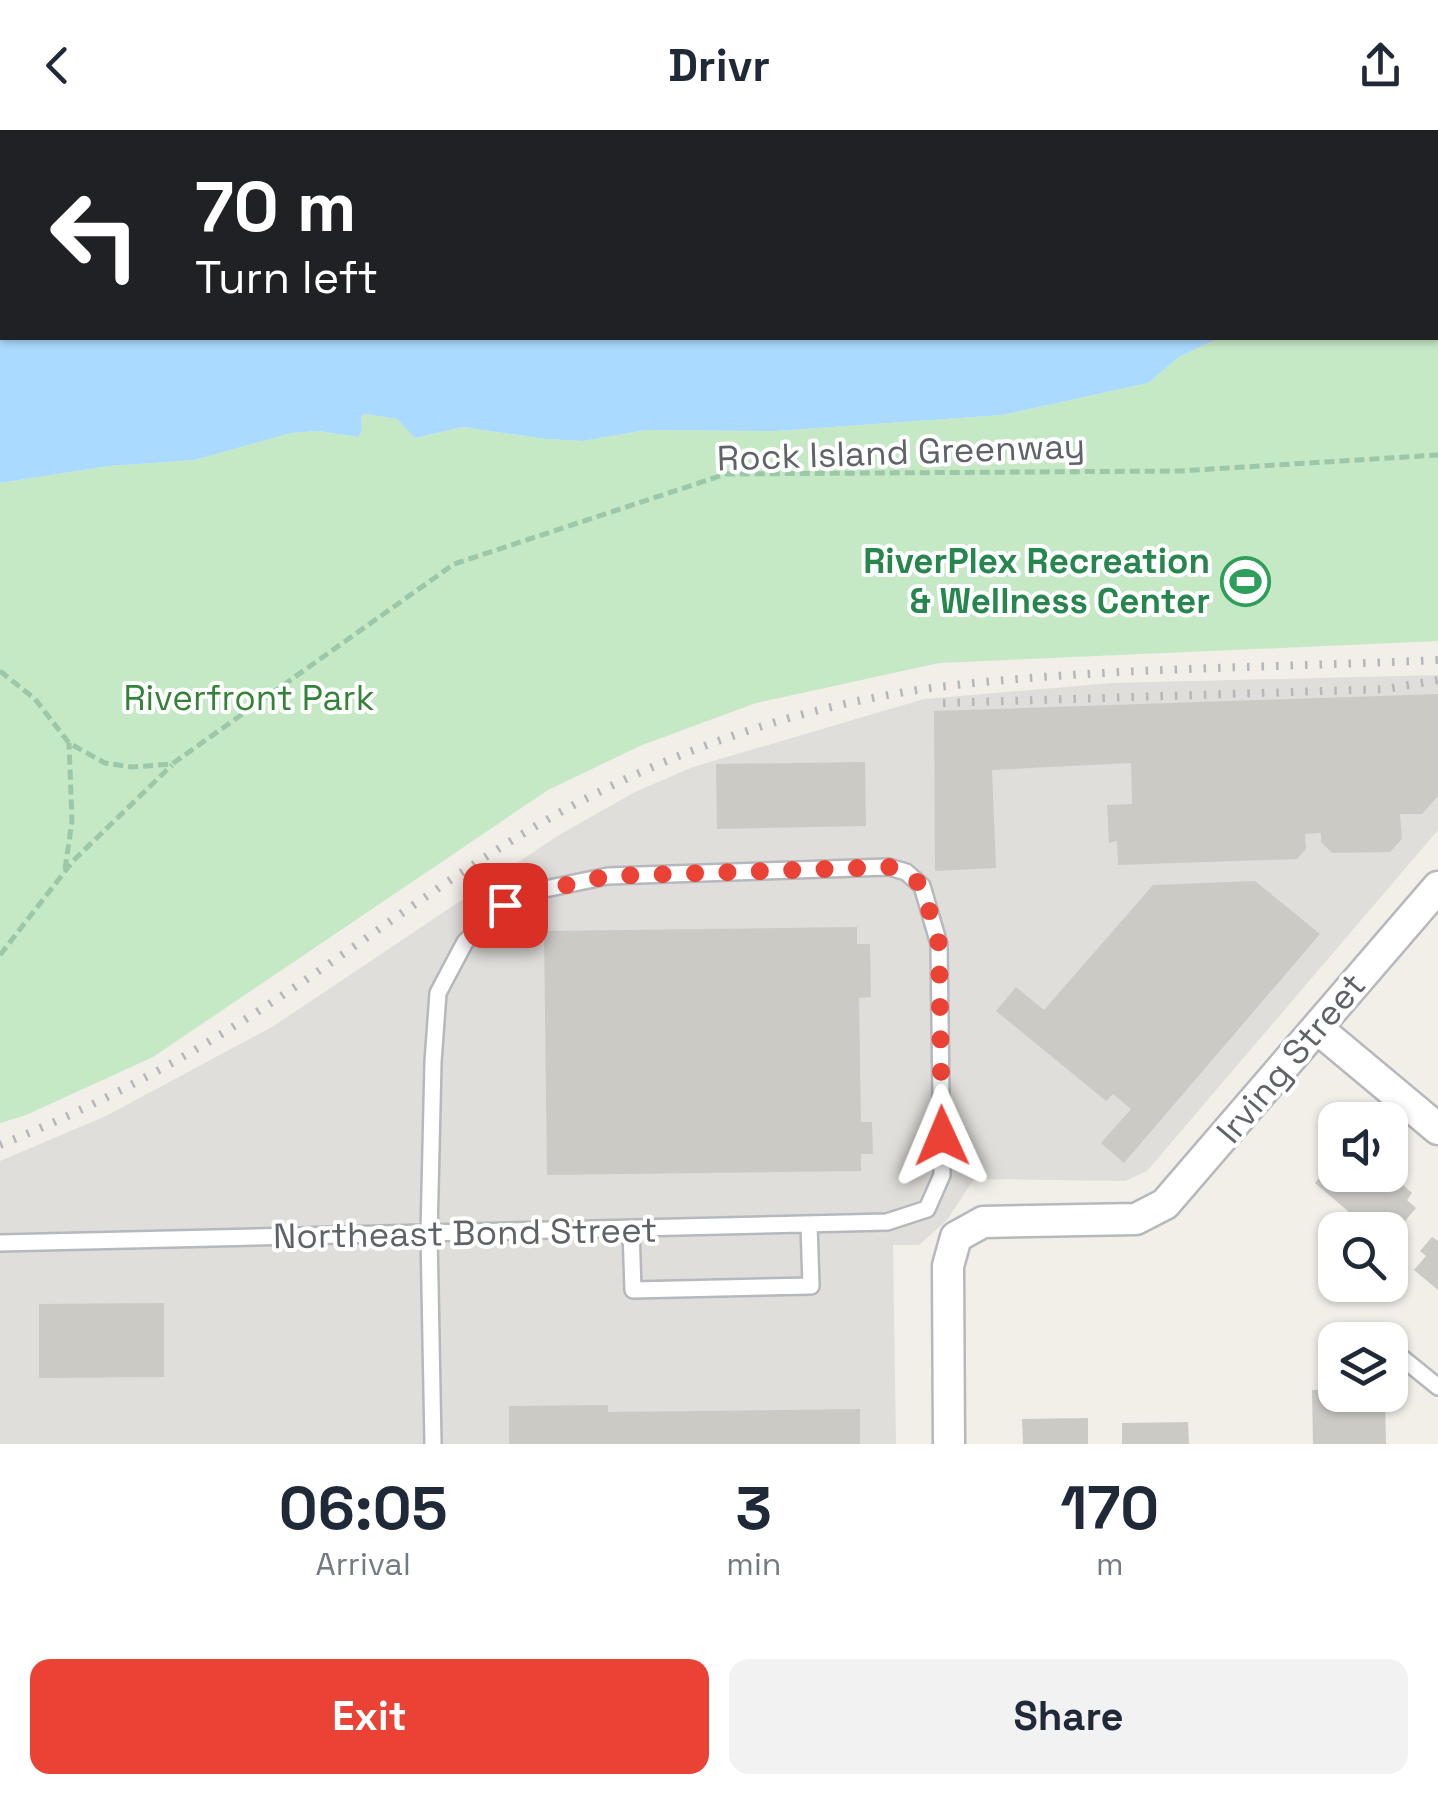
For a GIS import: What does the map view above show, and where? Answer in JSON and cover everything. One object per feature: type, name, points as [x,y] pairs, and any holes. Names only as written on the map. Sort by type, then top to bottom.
[{"type":"street","name":"Irving Street","points":[[949,1444],[948,1266],[956,1237],[983,1222],[1136,1219],[1165,1204],[1438,887]]},
{"type":"street","points":[[1317,1028],[1438,1129]]},
{"type":"lane","name":"Northeast Bond Street","points":[[0,1243],[429,1234],[886,1222],[927,1208],[942,1175],[939,944],[922,886],[906,872],[889,867],[608,876],[544,890],[505,905],[465,942],[438,993],[429,1234]]},
{"type":"lane","points":[[631,1229],[633,1290],[811,1286],[809,1224]]},
{"type":"lane","points":[[429,1234],[434,1444]]},
{"type":"lane","points":[[1408,1363],[1438,1387]]},
{"type":"path","name":"Rock Island Greenway","points":[[0,955],[65,872],[172,764],[454,564],[726,474],[1179,471],[1438,456]]},
{"type":"path","points":[[0,670],[34,699],[69,743],[104,763],[132,767],[172,764]]},
{"type":"path","points":[[65,872],[72,820],[69,743]]},
{"type":"shaded area","points":[[1438,675],[1438,830],[1147,1171],[1125,1181],[974,1179],[947,1220],[919,1245],[893,1245],[896,1444],[0,1444],[0,1161],[106,1116],[272,1027],[559,835],[635,792],[693,767],[924,699],[1113,683]]},
{"type":"green space","name":"Riverfront Park","points":[[1215,340],[1438,340],[1438,641],[939,663],[756,703],[642,745],[548,790],[153,1057],[0,1123],[0,483],[109,466],[195,460],[291,433],[318,431],[357,437],[362,430],[361,416],[365,414],[397,419],[415,438],[463,427],[583,441],[646,430],[776,431],[1002,415],[1148,383],[1179,357]]},
{"type":"water","points":[[0,340],[1215,340],[1179,357],[1148,383],[1002,415],[776,431],[646,430],[583,441],[463,427],[415,438],[397,419],[365,414],[361,416],[358,437],[318,431],[291,433],[195,460],[109,466],[0,483]]},
{"type":"building","points":[[1438,694],[1438,796],[1422,814],[1400,814],[1402,839],[1390,852],[1332,853],[1321,842],[1321,833],[1305,834],[1306,849],[1297,859],[1118,865],[1117,841],[1109,843],[1107,805],[1132,804],[1131,763],[992,770],[996,868],[935,871],[934,711]]},
{"type":"building","points":[[865,762],[866,826],[717,829],[716,764]]},
{"type":"building","points":[[1255,881],[1320,934],[1124,1163],[1101,1143],[1131,1109],[1113,1094],[1106,1101],[996,1011],[1016,987],[1044,1010],[1153,885]]},
{"type":"building","points":[[857,927],[857,944],[870,944],[871,997],[859,998],[861,1122],[872,1122],[873,1154],[861,1154],[861,1171],[547,1175],[544,931]]},
{"type":"building","points":[[1408,1189],[1412,1193],[1407,1200],[1416,1208],[1408,1218],[1408,1212],[1349,1212],[1326,1192]]},
{"type":"building","points":[[1432,1237],[1438,1241],[1438,1290],[1414,1270],[1426,1256],[1420,1251]]},
{"type":"building","points":[[164,1303],[164,1377],[39,1378],[39,1304]]},
{"type":"building","points":[[1312,1390],[1318,1390],[1318,1412],[1385,1412],[1386,1444],[1313,1444]]},
{"type":"building","points":[[608,1405],[608,1412],[860,1409],[860,1444],[509,1444],[509,1406]]},
{"type":"building","points":[[1088,1418],[1088,1444],[1023,1444],[1022,1419]]},
{"type":"building","points":[[1188,1422],[1189,1444],[1122,1444],[1122,1423]]},
{"type":"railway","points":[[0,1145],[121,1090],[208,1042],[549,818],[637,774],[721,740],[851,702],[1001,680],[1438,660]]},
{"type":"railway","points":[[943,703],[1386,689],[1438,680]]},
{"type":"place","name":"RiverPlex Recreation & Wellness Center","points":[[1245,581]]},
{"type":"route","points":[[505,905],[544,890],[608,876],[889,867],[906,872],[922,886],[939,944],[942,1136]]}]
